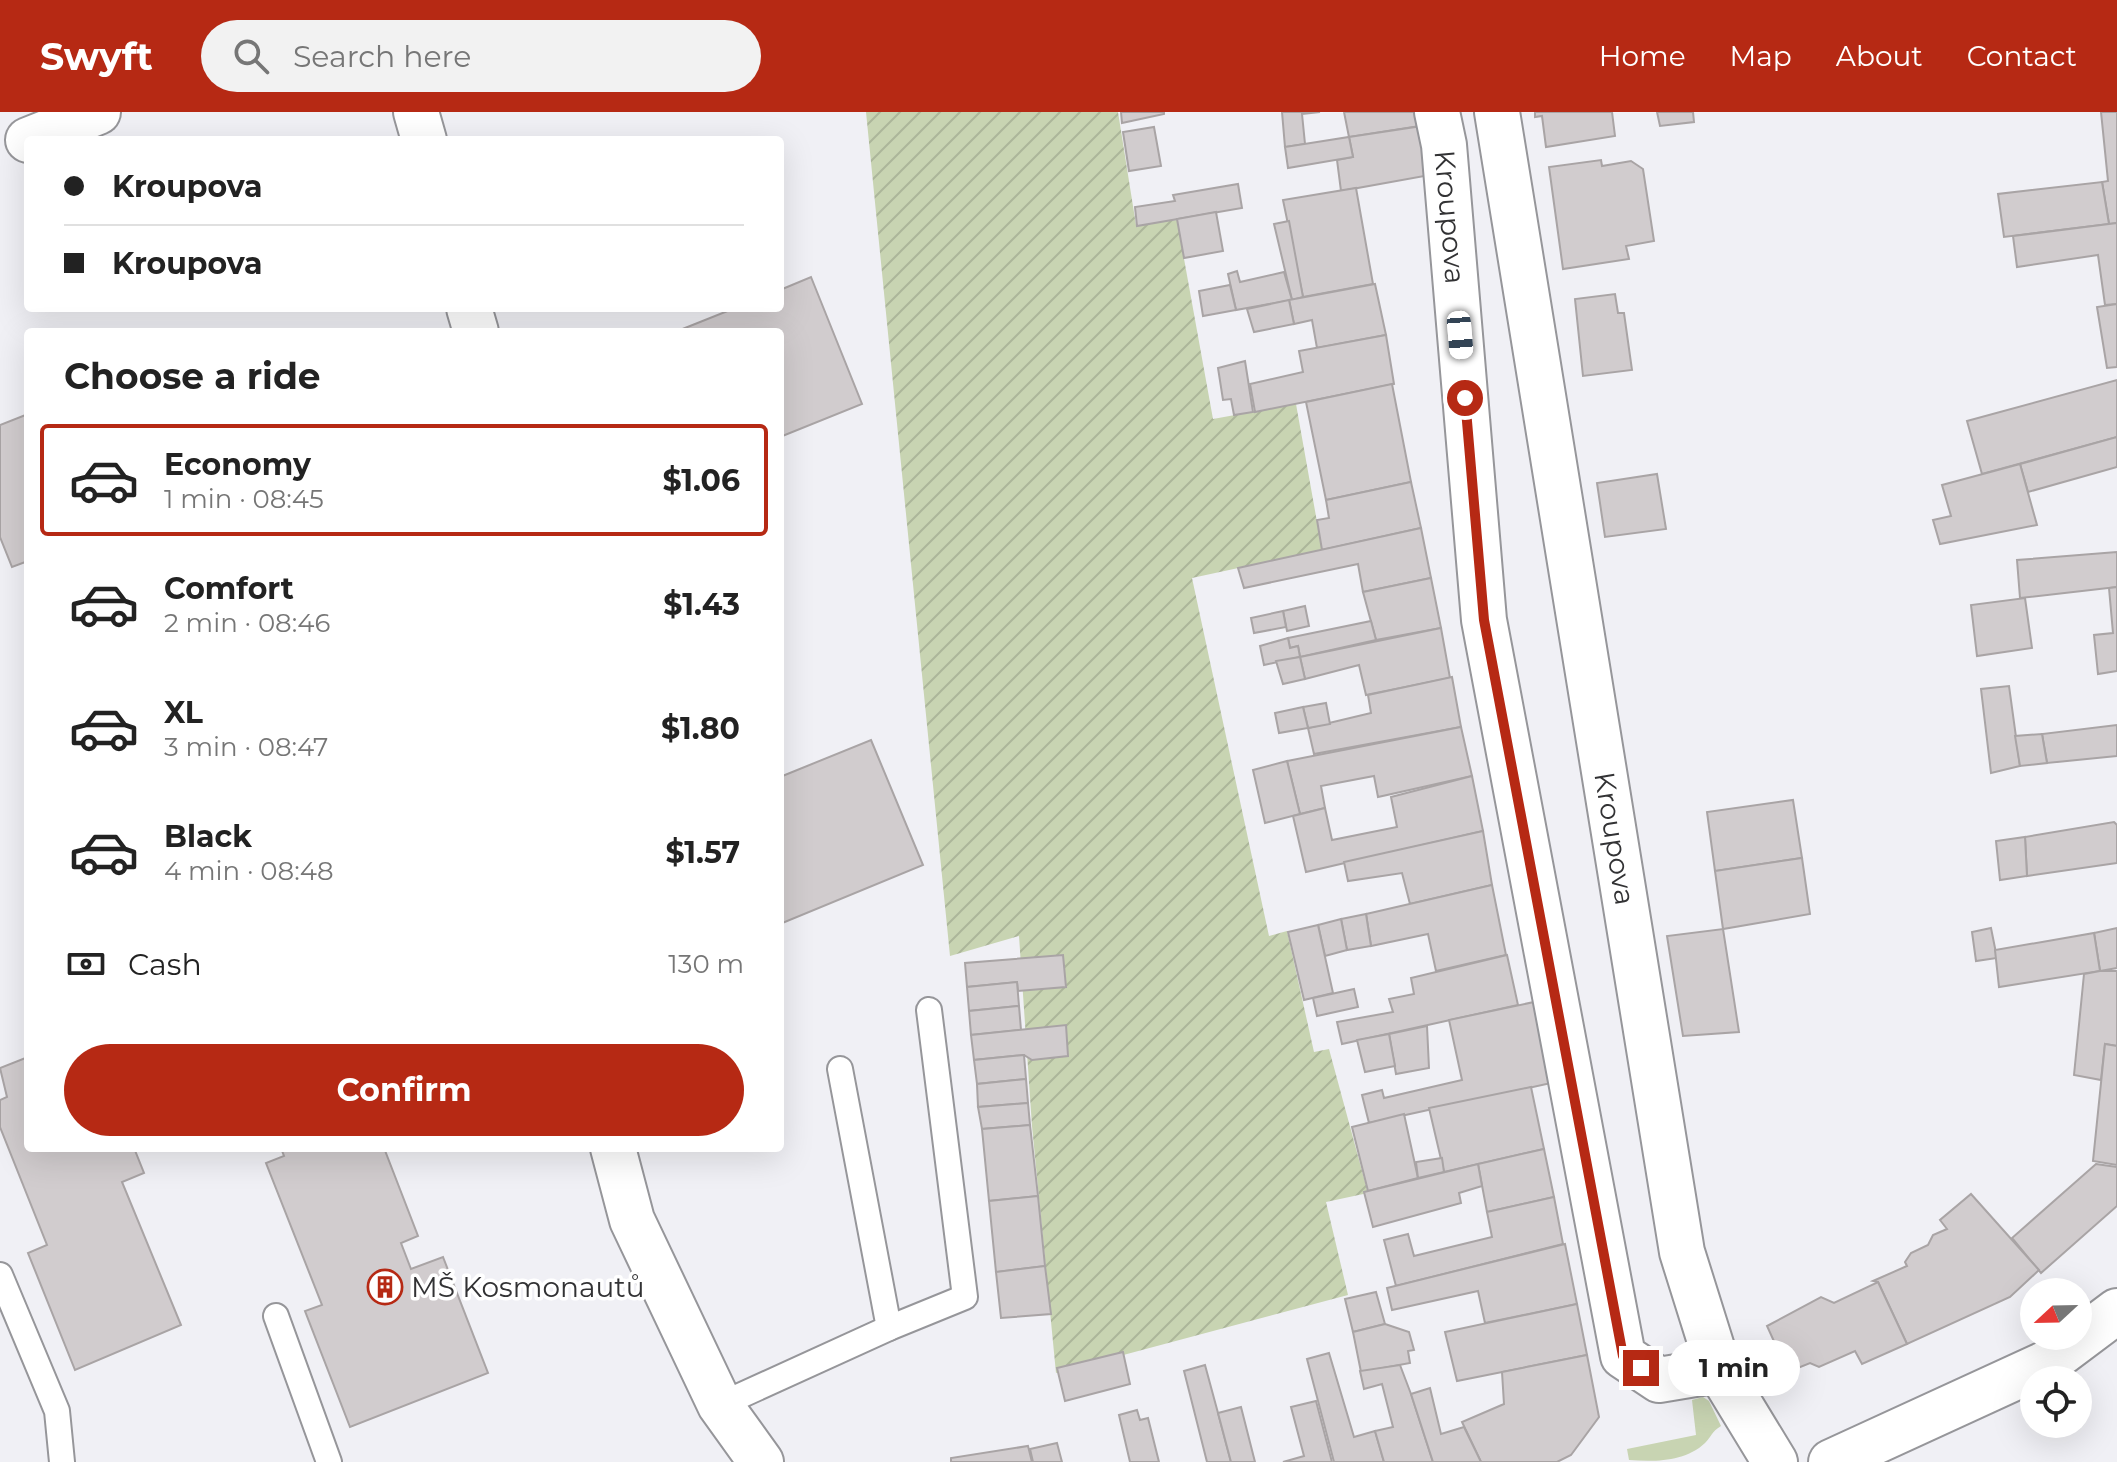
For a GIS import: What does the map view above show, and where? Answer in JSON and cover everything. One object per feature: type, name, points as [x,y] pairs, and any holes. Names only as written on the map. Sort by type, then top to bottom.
[{"type":"street","points":[[38,136],[98,112]]},
{"type":"street","points":[[416,112],[423,136]]},
{"type":"street","name":"Kroupova","points":[[1437,112],[1444,145],[1484,620],[1623,1356],[1659,1380],[1719,1370]]},
{"type":"street","name":"Kroupova","points":[[1497,112],[1682,1252],[1719,1370],[1775,1462]]},
{"type":"street","points":[[0,151],[24,142]]},
{"type":"street","points":[[614,1152],[632,1220],[720,1405],[761,1462]]},
{"type":"street","points":[[1831,1462],[2049,1362],[2117,1311]]},
{"type":"lane","points":[[720,1405],[965,1297],[929,1010]]},
{"type":"lane","points":[[840,1069],[889,1328]]},
{"type":"lane","points":[[0,1275],[57,1411],[62,1462]]},
{"type":"lane","points":[[276,1316],[329,1462]]},
{"type":"green space","points":[[866,112],[1118,112],[1136,225],[1177,220],[1213,419],[1296,404],[1322,550],[1192,578],[1269,936],[1287,931],[1314,1052],[1329,1049],[1368,1193],[1326,1202],[1348,1295],[1056,1373],[1032,1126],[1019,936],[950,956]]},
{"type":"green space","points":[[1703,1397],[1709,1401],[1721,1426],[1705,1443],[1679,1457],[1659,1461],[1629,1460],[1627,1449],[1696,1435],[1692,1400]]},
{"type":"building","points":[[1121,112],[1164,112],[1164,114],[1122,123]]},
{"type":"building","points":[[1282,112],[1320,112],[1302,114],[1305,144],[1285,147]]},
{"type":"building","points":[[1344,112],[1418,112],[1420,126],[1349,137]]},
{"type":"building","points":[[1535,112],[1612,112],[1615,136],[1546,147],[1542,116],[1535,117]]},
{"type":"building","points":[[1657,112],[1693,112],[1694,122],[1660,126]]},
{"type":"building","points":[[2101,112],[2117,112],[2117,223],[2109,224],[2102,182],[2108,181]]},
{"type":"building","points":[[1422,126],[1430,175],[1341,191],[1337,160],[1353,157],[1349,137]]},
{"type":"building","points":[[1154,127],[1161,166],[1129,171],[1123,132]]},
{"type":"building","points":[[1349,137],[1353,157],[1288,168],[1285,147]]},
{"type":"building","points":[[1601,160],[1602,166],[1631,161],[1643,169],[1654,241],[1626,246],[1629,259],[1563,269],[1549,167]]},
{"type":"building","points":[[2102,182],[2109,224],[2004,237],[1998,194]]},
{"type":"building","points":[[1238,184],[1242,208],[1137,226],[1135,207],[1175,201],[1173,195]]},
{"type":"building","points":[[1356,188],[1373,284],[1303,297],[1283,200]]},
{"type":"building","points":[[1216,212],[1223,251],[1184,258],[1177,219]]},
{"type":"building","points":[[1289,221],[1303,297],[1292,300],[1274,224]]},
{"type":"building","points":[[2117,223],[2117,304],[2105,305],[2098,255],[2017,267],[2013,236]]},
{"type":"building","points":[[1237,271],[1240,282],[1284,272],[1292,300],[1236,310],[1228,274]]},
{"type":"building","points":[[811,277],[862,404],[784,435],[784,328],[685,328],[725,312],[784,312],[784,288]]},
{"type":"building","points":[[1375,284],[1386,335],[1317,348],[1312,320],[1294,324],[1289,300]]},
{"type":"building","points":[[1230,285],[1236,310],[1203,316],[1199,291]]},
{"type":"building","points":[[1615,294],[1618,313],[1624,313],[1632,370],[1583,376],[1575,299]]},
{"type":"building","points":[[1289,300],[1294,324],[1254,332],[1247,309]]},
{"type":"building","points":[[2117,304],[2117,367],[2107,368],[2097,307]]},
{"type":"building","points":[[1386,335],[1394,384],[1255,412],[1250,384],[1303,372],[1299,351]]},
{"type":"building","points":[[1245,361],[1253,412],[1234,415],[1231,399],[1223,400],[1218,368]]},
{"type":"building","points":[[2117,380],[2117,437],[1982,474],[1967,421]]},
{"type":"building","points":[[1392,384],[1411,482],[1326,500],[1306,402]]},
{"type":"building","points":[[24,416],[24,562],[12,567],[0,537],[0,425]]},
{"type":"building","points":[[2117,437],[2117,467],[2028,492],[2020,464]]},
{"type":"building","points":[[2020,464],[2037,525],[1940,544],[1933,520],[1951,516],[1942,485]]},
{"type":"building","points":[[1657,474],[1666,529],[1605,537],[1597,483]]},
{"type":"building","points":[[1411,482],[1421,528],[1322,550],[1317,520],[1329,518],[1326,500]]},
{"type":"building","points":[[1421,528],[1431,578],[1363,592],[1358,564],[1244,588],[1238,568]]},
{"type":"building","points":[[2117,552],[2117,587],[2020,598],[2017,560]]},
{"type":"building","points":[[1431,578],[1441,628],[1376,640],[1363,592]]},
{"type":"building","points":[[2117,587],[2117,671],[2098,674],[2094,635],[2113,633],[2109,588]]},
{"type":"building","points":[[2025,598],[2032,648],[1977,656],[1971,605]]},
{"type":"building","points":[[1305,606],[1309,626],[1287,631],[1283,611]]},
{"type":"building","points":[[1283,611],[1286,627],[1254,633],[1251,618]]},
{"type":"building","points":[[1371,621],[1376,640],[1300,657],[1298,646],[1290,648],[1288,638]]},
{"type":"building","points":[[1441,628],[1450,678],[1366,695],[1359,665],[1305,679],[1300,657]]},
{"type":"building","points":[[1288,638],[1290,648],[1298,646],[1300,657],[1264,665],[1260,646]]},
{"type":"building","points":[[1300,657],[1305,679],[1283,684],[1276,661]]},
{"type":"building","points":[[1452,677],[1461,727],[1314,754],[1308,728],[1371,713],[1368,695]]},
{"type":"building","points":[[2009,686],[2020,766],[1991,773],[1981,689]]},
{"type":"building","points":[[1326,703],[1330,724],[1308,728],[1303,707]]},
{"type":"building","points":[[1303,707],[1308,728],[1279,733],[1275,713]]},
{"type":"building","points":[[2117,725],[2117,756],[2047,763],[2042,734]]},
{"type":"building","points":[[1461,727],[1472,776],[1378,797],[1374,776],[1321,786],[1325,808],[1300,814],[1287,761]]},
{"type":"building","points":[[2042,734],[2047,763],[2020,766],[2015,736]]},
{"type":"building","points":[[871,740],[923,865],[784,922],[784,775]]},
{"type":"building","points":[[1287,761],[1300,814],[1265,823],[1253,770]]},
{"type":"building","points":[[1472,776],[1483,831],[1306,872],[1293,816],[1325,808],[1332,840],[1397,827],[1391,797]]},
{"type":"building","points":[[1793,800],[1802,858],[1715,871],[1707,812]]},
{"type":"building","points":[[2114,822],[2117,825],[2117,863],[2027,876],[2025,837]]},
{"type":"building","points":[[1483,831],[1492,885],[1410,904],[1402,873],[1348,881],[1344,862]]},
{"type":"building","points":[[2025,837],[2027,876],[2000,880],[1996,841]]},
{"type":"building","points":[[1802,858],[1810,914],[1723,929],[1715,871]]},
{"type":"building","points":[[1492,885],[1506,955],[1436,971],[1428,934],[1371,946],[1366,914]]},
{"type":"building","points":[[1366,914],[1371,946],[1347,950],[1341,919]]},
{"type":"building","points":[[1341,919],[1347,950],[1325,956],[1318,925]]},
{"type":"building","points":[[1318,925],[1333,993],[1304,1000],[1288,932]]},
{"type":"building","points":[[1991,928],[1997,958],[1976,961],[1972,932]]},
{"type":"building","points":[[2117,928],[2117,968],[2100,971],[2094,933]]},
{"type":"building","points":[[1723,929],[1739,1032],[1683,1036],[1667,936]]},
{"type":"building","points":[[2094,933],[2100,971],[1999,987],[1995,950]]},
{"type":"building","points":[[1063,955],[1066,987],[1018,991],[1017,982],[967,987],[965,963]]},
{"type":"building","points":[[1507,955],[1518,1005],[1342,1044],[1337,1022],[1393,1012],[1389,999],[1414,994],[1411,978]]},
{"type":"building","points":[[2117,971],[2117,1046],[2105,1044],[2101,1080],[2074,1075],[2084,974]]},
{"type":"building","points":[[1017,982],[1019,1006],[969,1011],[967,987]]},
{"type":"building","points":[[1354,989],[1358,1007],[1317,1016],[1313,998]]},
{"type":"building","points":[[1534,1002],[1551,1083],[1369,1123],[1362,1095],[1382,1090],[1384,1098],[1462,1080],[1449,1020]]},
{"type":"building","points":[[1019,1006],[1021,1030],[971,1035],[969,1011]]},
{"type":"building","points":[[1066,1025],[1068,1056],[1032,1060],[1024,1055],[974,1060],[971,1035]]},
{"type":"building","points":[[1427,1026],[1429,1068],[1396,1074],[1389,1034]]},
{"type":"building","points":[[1389,1034],[1395,1066],[1365,1072],[1357,1040]]},
{"type":"building","points":[[2105,1044],[2117,1046],[2117,1165],[2093,1161]]},
{"type":"building","points":[[1024,1055],[1026,1079],[977,1084],[974,1060]]},
{"type":"building","points":[[24,1059],[24,1152],[136,1152],[144,1173],[122,1182],[181,1325],[75,1370],[28,1253],[47,1245],[0,1127],[0,1100],[7,1097],[0,1068]]},
{"type":"building","points":[[1026,1079],[1028,1103],[978,1107],[977,1084]]},
{"type":"building","points":[[1531,1087],[1544,1149],[1444,1172],[1429,1108]]},
{"type":"building","points":[[1028,1103],[1030,1125],[982,1129],[978,1107]]},
{"type":"building","points":[[1404,1114],[1418,1178],[1368,1191],[1352,1127]]},
{"type":"building","points":[[1030,1125],[1038,1196],[989,1201],[982,1129]]},
{"type":"building","points":[[1544,1149],[1554,1197],[1487,1212],[1478,1164]]},
{"type":"building","name":"MŠ Kosmonautů","points":[[282,1152],[386,1152],[418,1236],[401,1243],[411,1269],[443,1257],[488,1373],[350,1427],[305,1311],[322,1305],[266,1163],[284,1156]]},
{"type":"building","points":[[1442,1158],[1444,1172],[1418,1178],[1416,1162]]},
{"type":"building","points":[[1478,1164],[1482,1186],[1459,1193],[1461,1203],[1373,1227],[1364,1192]]},
{"type":"building","points":[[2096,1164],[2117,1167],[2117,1206],[2041,1273],[2012,1238]]},
{"type":"building","points":[[1971,1194],[2039,1270],[2030,1278],[2020,1278],[2020,1288],[2010,1297],[1907,1344],[1878,1282],[1873,1281],[1907,1266],[1905,1262],[1911,1253],[1928,1245],[1933,1235],[1947,1229],[1940,1220]]},
{"type":"building","points":[[1038,1196],[1045,1266],[996,1272],[989,1201]]},
{"type":"building","points":[[1554,1197],[1563,1244],[1396,1286],[1384,1240],[1408,1234],[1414,1256],[1492,1237],[1487,1212]]},
{"type":"building","points":[[1565,1244],[1577,1304],[1485,1323],[1478,1291],[1392,1310],[1387,1288]]},
{"type":"building","points":[[1045,1266],[1051,1314],[1001,1318],[996,1272]]},
{"type":"building","points":[[1878,1282],[1907,1344],[1862,1364],[1855,1351],[1819,1367],[1810,1363],[1788,1372],[1767,1326],[1821,1297],[1834,1303]]},
{"type":"building","points":[[1376,1292],[1385,1324],[1353,1332],[1345,1299]]},
{"type":"building","points":[[1577,1304],[1587,1355],[1457,1381],[1445,1332]]},
{"type":"building","points":[[1385,1324],[1409,1332],[1414,1350],[1408,1351],[1410,1363],[1361,1372],[1353,1332]]},
{"type":"building","points":[[1123,1352],[1130,1384],[1065,1401],[1057,1368]]},
{"type":"building","points":[[1329,1353],[1354,1437],[1375,1431],[1384,1462],[1334,1462],[1307,1359]]},
{"type":"building","points":[[1587,1355],[1599,1417],[1571,1455],[1557,1462],[1481,1462],[1462,1422],[1504,1404],[1502,1372]]},
{"type":"building","points":[[1205,1365],[1231,1462],[1207,1462],[1184,1371]]},
{"type":"building","points":[[1400,1365],[1433,1462],[1384,1462],[1375,1431],[1393,1427],[1382,1384],[1364,1389],[1360,1371]]},
{"type":"building","points":[[1430,1388],[1441,1434],[1464,1427],[1481,1462],[1433,1462],[1411,1394]]},
{"type":"building","points":[[1316,1401],[1332,1462],[1283,1462],[1304,1456],[1291,1407]]},
{"type":"building","points":[[1241,1407],[1255,1462],[1231,1462],[1218,1413]]},
{"type":"building","points":[[1137,1410],[1140,1420],[1148,1418],[1159,1462],[1130,1462],[1119,1415]]},
{"type":"building","points":[[1057,1443],[1062,1462],[1033,1462],[1030,1449]]},
{"type":"building","points":[[1028,1446],[1032,1462],[951,1462],[951,1458]]},
{"type":"place","name":"MŠ Kosmonautů","points":[[385,1287]]},
{"type":"route","points":[[1465,398],[1484,620],[1623,1356],[1641,1368]]}]
